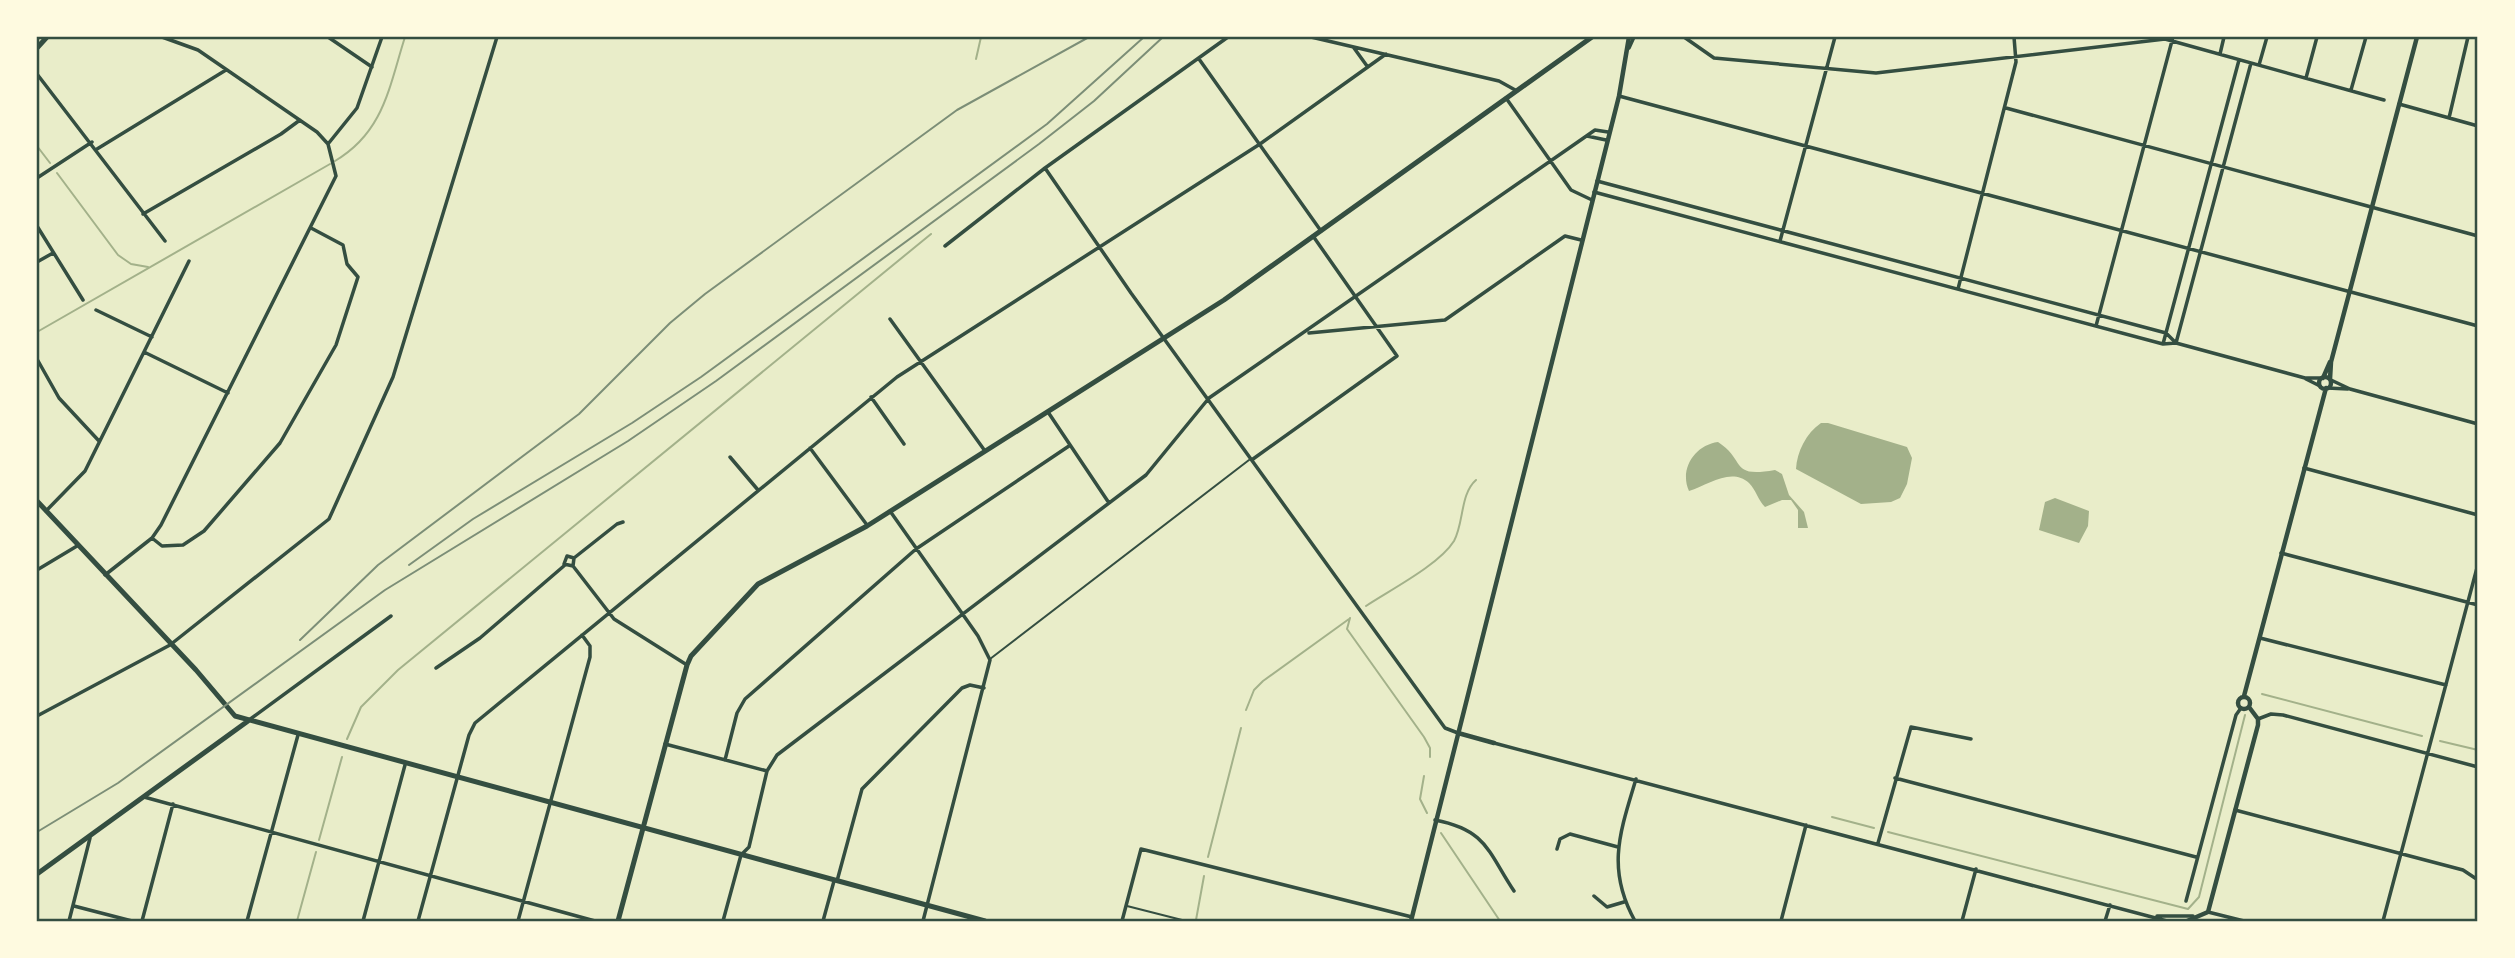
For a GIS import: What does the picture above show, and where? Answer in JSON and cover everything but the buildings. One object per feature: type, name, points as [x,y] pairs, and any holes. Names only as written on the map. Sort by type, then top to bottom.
[{"type":"main road","points":[[37,48],[47,37]]},
{"type":"main road","points":[[618,921],[687,665],[691,656],[758,584],[867,526],[1165,338],[1321,231],[1592,37]]},
{"type":"main road","points":[[37,501],[235,716],[405,765],[985,921]]},
{"type":"main road","points":[[37,874],[248,721]]},
{"type":"street","points":[[105,575],[152,538],[335,180],[336,170],[328,144],[300,120],[191,47],[162,37]]},
{"type":"street","points":[[328,37],[372,67]]},
{"type":"street","points":[[328,144],[354,114],[382,37]]},
{"type":"street","points":[[37,716],[170,645],[329,519],[393,377],[497,37]]},
{"type":"street","points":[[945,246],[1045,168],[1228,37]]},
{"type":"street","points":[[1311,37],[1499,81],[1517,91]]},
{"type":"street","points":[[1122,921],[1141,849],[1412,919],[1619,96],[1631,37]]},
{"type":"street","points":[[1684,37],[1714,58],[1876,73],[2173,39],[2384,100]]},
{"type":"street","points":[[1780,242],[1835,37]]},
{"type":"street","points":[[1958,289],[2006,108],[2016,57],[2014,37]]},
{"type":"street","points":[[2220,54],[2224,37]]},
{"type":"street","points":[[2259,65],[2267,37]]},
{"type":"street","points":[[2306,78],[2318,37]]},
{"type":"street","points":[[2351,90],[2366,37]]},
{"type":"street","points":[[2323,387],[2330,380],[2331,362],[2417,37]]},
{"type":"street","points":[[2449,118],[2469,37]]},
{"type":"street","points":[[2096,326],[2173,39]]},
{"type":"street","points":[[1353,46],[1367,66]]},
{"type":"street","points":[[418,921],[475,723],[871,397],[921,361],[1260,144],[1386,54]]},
{"type":"street","points":[[1199,59],[1321,231]]},
{"type":"street","points":[[2164,344],[2239,60]]},
{"type":"street","points":[[2176,343],[2251,63]]},
{"type":"street","points":[[96,149],[226,69]]},
{"type":"street","points":[[37,74],[92,142],[165,241]]},
{"type":"street","points":[[1619,96],[2478,326]]},
{"type":"street","points":[[1506,98],[1572,190],[1592,200]]},
{"type":"street","points":[[2399,104],[2478,126]]},
{"type":"street","points":[[2006,108],[2478,236]]},
{"type":"street","points":[[144,214],[281,135],[300,120]]},
{"type":"street","points":[[723,921],[741,855],[748,847],[767,771],[777,755],[1146,475],[1209,398],[1595,130],[1608,132]]},
{"type":"street","points":[[1585,137],[1606,140]]},
{"type":"street","points":[[37,178],[92,142]]},
{"type":"street","points":[[1045,168],[1445,728],[2167,921]]},
{"type":"street","points":[[1597,181],[2166,333],[2176,343]]},
{"type":"street","points":[[1594,192],[2164,344],[2176,343],[2305,377],[2330,380],[2350,389],[2478,424]]},
{"type":"street","points":[[1708,223],[1711,212]]},
{"type":"street","points":[[37,226],[83,300]]},
{"type":"street","points":[[152,538],[162,546],[183,545],[204,531],[280,443],[336,345],[358,277],[347,264],[343,244],[311,228]]},
{"type":"street","points":[[1253,459],[1397,356],[1312,236]]},
{"type":"street","points":[[1306,333],[1445,320],[1565,236],[1581,240]]},
{"type":"street","points":[[37,261],[53,253]]},
{"type":"street","points":[[1870,264],[1872,253]]},
{"type":"street","points":[[46,511],[82,477],[189,261]]},
{"type":"street","points":[[96,310],[152,337]]},
{"type":"street","points":[[890,319],[985,451]]},
{"type":"street","points":[[144,352],[228,393]]},
{"type":"street","points":[[37,359],[59,398],[99,441]]},
{"type":"street","points":[[2241,708],[2238,702],[2244,696],[2320,402],[2322,378],[2331,362]]},
{"type":"street","points":[[2305,377],[2323,387],[2350,389]]},
{"type":"street","points":[[871,397],[904,444]]},
{"type":"street","points":[[1048,412],[1110,503]]},
{"type":"street","points":[[725,760],[737,713],[745,699],[916,549],[1069,446]]},
{"type":"street","points":[[810,448],[867,526]]},
{"type":"street","points":[[730,457],[758,490]]},
{"type":"street","points":[[2303,468],[2478,514]]},
{"type":"street","points":[[890,511],[984,645],[989,660],[923,921]]},
{"type":"street","points":[[623,522],[574,558],[573,566],[609,613],[687,665]]},
{"type":"street","points":[[37,570],[77,546]]},
{"type":"street","points":[[2280,553],[2478,605]]},
{"type":"street","points":[[565,565],[565,557],[574,558]]},
{"type":"street","points":[[2384,921],[2478,564]]},
{"type":"street","points":[[436,668],[480,639],[565,565],[573,566]]},
{"type":"street","points":[[248,721],[391,616]]},
{"type":"street","points":[[518,921],[590,657],[590,646],[582,635]]},
{"type":"street","points":[[2258,637],[2446,685]]},
{"type":"street","points":[[823,921],[862,789],[962,688],[970,685],[984,688]]},
{"type":"street","points":[[2244,696],[2250,701],[2249,707],[2258,719]]},
{"type":"street","points":[[2186,901],[2236,715],[2241,708],[2249,707]]},
{"type":"street","points":[[2258,719],[2271,714],[2283,715],[2478,767]]},
{"type":"street","points":[[2208,912],[2258,719]]},
{"type":"street","points":[[1878,843],[1910,727],[1971,739]]},
{"type":"street","points":[[247,921],[298,735]]},
{"type":"street","points":[[665,744],[767,771]]},
{"type":"street","points":[[363,921],[405,765]]},
{"type":"street","points":[[1895,778],[2196,857]]},
{"type":"street","points":[[1635,921],[1625,902],[1618,879],[1618,847],[1636,779]]},
{"type":"street","points":[[142,796],[595,921]]},
{"type":"street","points":[[142,921],[173,804]]},
{"type":"street","points":[[2234,810],[2463,870],[2477,877]]},
{"type":"street","points":[[1436,820],[1463,827],[1477,835],[1514,891]]},
{"type":"street","points":[[1781,921],[1806,825]]},
{"type":"street","points":[[1558,849],[1560,839],[1570,834],[1618,847]]},
{"type":"street","points":[[69,921],[90,836]]},
{"type":"street","points":[[1962,921],[1976,869]]},
{"type":"street","points":[[1594,896],[1607,907],[1625,902]]},
{"type":"street","points":[[2105,921],[2110,905]]},
{"type":"street","points":[[74,906],[132,921]]},
{"type":"street","points":[[2157,919],[2208,912],[2244,921]]},
{"type":"street","points":[[2187,921],[2193,916]]},
{"type":"lane","points":[[989,660],[1245,462],[1253,459]]},
{"type":"lane","points":[[1126,906],[1186,921]]},
{"type":"shaded area","points":[[1821,423],[1907,447],[1912,458],[1907,484],[1900,498],[1891,502],[1861,504],[1796,469],[1803,443]]},
{"type":"shaded area","points":[[1718,442],[1744,470],[1775,470],[1782,474],[1789,495],[1804,512],[1808,528],[1798,528],[1798,510],[1791,500],[1782,500],[1765,507],[1749,483],[1742,479],[1727,477],[1689,491],[1686,474],[1691,459],[1702,448]]},
{"type":"shaded area","points":[[2055,498],[2089,511],[2088,526],[2079,543],[2039,530],[2045,502]]},
{"type":"waterway","points":[[335,161],[351,149],[374,122],[389,91],[405,37]]},
{"type":"waterway","points":[[976,59],[981,37]]},
{"type":"waterway","points":[[37,146],[50,163]]},
{"type":"waterway","points":[[37,332],[330,164]]},
{"type":"waterway","points":[[57,173],[118,255],[131,264],[148,267]]},
{"type":"waterway","points":[[347,739],[361,707],[398,670],[931,234]]},
{"type":"waterway","points":[[1366,606],[1426,568],[1447,550],[1457,534],[1467,493],[1476,480]]},
{"type":"waterway","points":[[1350,618],[1347,629],[1424,737],[1430,748],[1430,757]]},
{"type":"waterway","points":[[1246,710],[1254,690],[1263,681],[1349,619]]},
{"type":"waterway","points":[[2262,694],[2422,736]]},
{"type":"waterway","points":[[1888,832],[2188,909],[2199,897],[2245,715]]},
{"type":"waterway","points":[[1208,857],[1241,728]]},
{"type":"waterway","points":[[2440,741],[2478,750]]},
{"type":"waterway","points":[[319,840],[342,757]]},
{"type":"waterway","points":[[1424,776],[1420,799],[1427,813]]},
{"type":"waterway","points":[[1832,817],[1874,828]]},
{"type":"waterway","points":[[1441,833],[1500,921]]},
{"type":"waterway","points":[[297,921],[316,852]]},
{"type":"waterway","points":[[1196,920],[1204,876]]},
{"type":"railway","points":[[300,640],[378,565],[579,414],[670,323],[705,294],[957,110],[1089,37]]},
{"type":"railway","points":[[409,565],[473,519],[632,423],[701,377],[1047,124],[1144,37]]},
{"type":"railway","points":[[37,832],[118,783],[385,590],[628,441],[716,381],[1039,144],[1094,101],[1163,37]]}]
